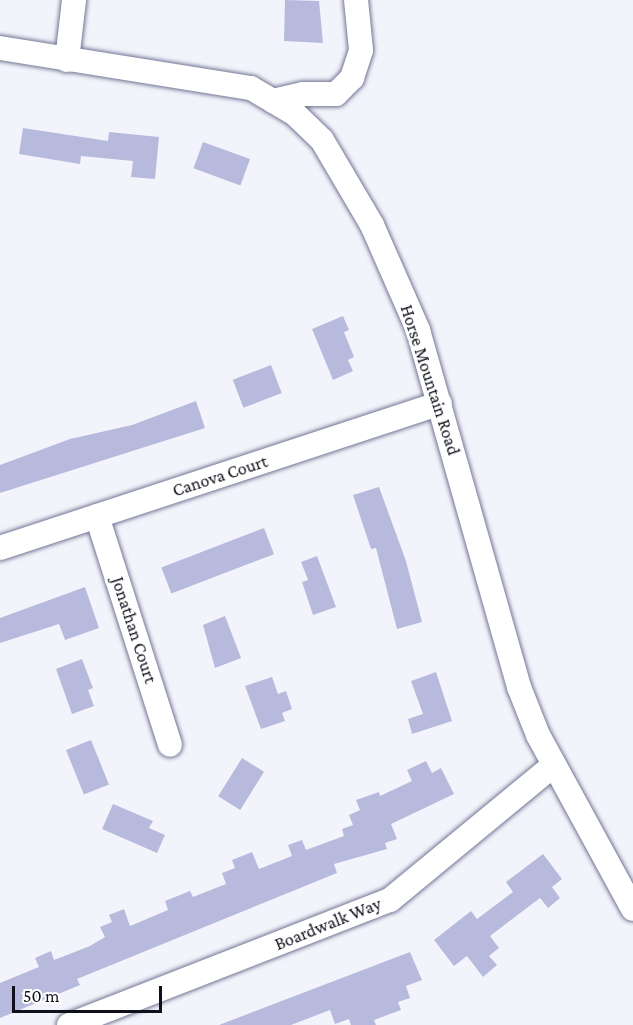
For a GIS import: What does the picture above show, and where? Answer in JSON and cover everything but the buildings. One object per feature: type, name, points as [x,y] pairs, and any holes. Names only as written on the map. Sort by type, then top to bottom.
[{"type":"street","points":[[67,60],[74,0]]},
{"type":"street","points":[[273,101],[303,94],[336,94],[352,78],[361,50],[356,0]]},
{"type":"street","name":"Horse Mountain Road","points":[[0,48],[251,88],[295,114],[322,140],[372,225],[417,330],[440,403],[519,687],[554,765],[633,909]]},
{"type":"street","name":"Canova Court","points":[[0,548],[440,403]]},
{"type":"street","name":"Jonathan Court","points":[[97,516],[170,745]]},
{"type":"street","name":"Boardwalk Way","points":[[69,1025],[390,900],[554,765]]}]
